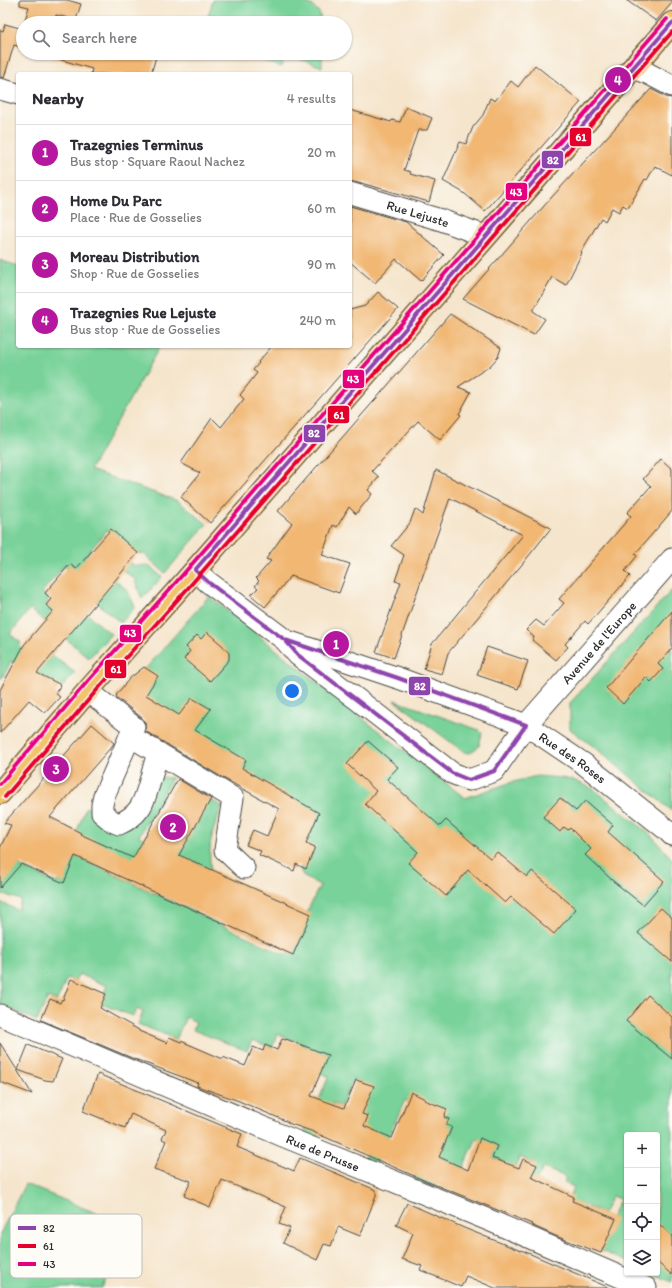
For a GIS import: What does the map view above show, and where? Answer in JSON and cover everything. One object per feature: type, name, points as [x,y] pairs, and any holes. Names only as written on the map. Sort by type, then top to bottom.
[{"type":"main road","points":[[0,793],[672,23]]},
{"type":"street","points":[[633,68],[647,73],[672,86]]},
{"type":"street","points":[[0,89],[16,93]]},
{"type":"street","name":"Rue Lejuste","points":[[352,194],[441,220],[485,236]]},
{"type":"street","name":"Avenue de l'Europe","points":[[526,725],[672,559]]},
{"type":"street","name":"Rue des Roses","points":[[195,570],[208,582],[285,640],[298,655],[452,773],[469,780],[494,771],[526,725],[584,764],[672,835]]},
{"type":"street","points":[[285,640],[398,678],[526,725]]},
{"type":"street","points":[[88,691],[134,727],[104,796],[102,813],[112,822],[119,824],[124,822],[139,809],[144,801],[158,753]]},
{"type":"street","points":[[130,736],[233,798],[225,850],[244,868]]},
{"type":"street","name":"Rue de Prusse","points":[[0,1015],[276,1133],[491,1221],[646,1288]]},
{"type":"green space","points":[[213,0],[299,0],[313,6],[319,12],[320,16],[208,16]]},
{"type":"green space","points":[[262,60],[284,60],[281,67]]},
{"type":"green space","points":[[303,60],[322,60],[322,67]]},
{"type":"green space","points":[[0,260],[16,265],[16,348],[159,348],[90,470],[178,501],[207,524],[165,573],[144,554],[134,553],[107,530],[84,558],[110,580],[113,578],[128,591],[135,607],[121,623],[95,601],[72,571],[65,565],[42,592],[48,598],[47,600],[74,624],[85,612],[111,634],[89,658],[30,609],[10,634],[21,643],[19,646],[41,663],[49,653],[75,673],[62,687],[11,661],[3,677],[0,679]]},
{"type":"green space","points":[[127,561],[135,566],[148,565],[162,577],[142,599],[134,578],[121,569]]},
{"type":"green space","points":[[672,590],[672,811],[597,749],[570,729],[570,703]]},
{"type":"green space","points":[[209,596],[465,798],[509,783],[537,776],[562,778],[576,781],[595,790],[652,836],[672,859],[672,1282],[659,1276],[660,1276],[660,1132],[624,1132],[624,1261],[597,1249],[620,1199],[612,1196],[603,1214],[585,1205],[581,1211],[567,1204],[574,1187],[564,1183],[566,1177],[543,1168],[529,1196],[526,1177],[533,1163],[520,1157],[514,1170],[495,1182],[504,1162],[488,1155],[493,1145],[477,1138],[463,1168],[447,1161],[434,1189],[413,1180],[438,1123],[419,1107],[405,1100],[376,1164],[364,1159],[375,1132],[361,1126],[361,1113],[372,1087],[353,1079],[341,1106],[332,1103],[316,1140],[304,1134],[329,1076],[317,1072],[307,1047],[294,1040],[278,1034],[272,1048],[252,1040],[247,1051],[193,1030],[196,1022],[186,1017],[176,1039],[138,1024],[143,1012],[137,1009],[133,1016],[99,1003],[107,986],[79,974],[75,981],[67,978],[57,1001],[48,997],[37,1021],[0,1004],[0,902],[18,910],[21,900],[0,893],[0,860],[2,858],[57,883],[63,872],[50,846],[77,857],[286,955],[320,885],[304,877],[300,870],[310,848],[279,834],[287,815],[195,731],[128,689]]},
{"type":"green space","points":[[394,700],[479,730],[482,733],[479,746],[470,753],[464,752]]},
{"type":"green space","points":[[150,776],[172,778],[139,836],[173,856],[207,798],[222,806],[210,845],[211,870],[195,862],[187,878],[141,870],[85,841],[77,831],[86,807],[102,813],[119,824]]},
{"type":"green space","points":[[25,1184],[98,1214],[10,1214]]},
{"type":"green space","points":[[10,1214],[10,1278],[107,1278],[102,1288],[0,1288],[0,1234]]},
{"type":"building","points":[[20,0],[67,0],[81,4],[77,16],[26,16],[29,7],[20,5]]},
{"type":"building","points":[[626,0],[672,0],[672,3],[656,21]]},
{"type":"building","points":[[5,24],[16,27],[16,46],[14,45],[4,78],[0,77],[0,30],[3,31]]},
{"type":"building","points":[[62,60],[155,60],[152,72],[91,72],[92,69]]},
{"type":"building","points":[[535,65],[581,102],[485,211],[464,193],[443,181],[460,142],[466,144],[473,127],[483,115],[490,98],[495,101],[511,81],[518,87]]},
{"type":"building","points":[[651,89],[666,97],[672,98],[672,175],[655,166],[647,180],[645,179],[628,208],[623,205],[619,212],[612,208],[605,221],[601,218],[581,252],[582,253],[566,285],[552,277],[533,311],[545,319],[534,335],[463,299],[551,198]]},
{"type":"building","points":[[406,107],[432,118],[427,130],[418,130],[404,170],[411,172],[410,174],[435,181],[429,202],[352,182],[352,111],[391,122],[392,120],[400,122]]},
{"type":"building","points":[[352,207],[406,222],[444,255],[421,281],[396,259],[375,283],[352,264]]},
{"type":"building","points":[[378,292],[398,309],[210,523],[181,497],[200,473],[181,463],[212,418],[221,427],[244,399],[240,395],[257,373],[253,370],[259,363],[258,362],[270,348],[352,348],[352,309],[365,306]]},
{"type":"building","points":[[450,314],[501,348],[498,357],[490,366],[458,387],[471,392],[459,414],[461,415],[440,440],[418,421],[372,471],[379,477],[368,490],[372,494],[356,514],[349,507],[337,527],[333,525],[322,555],[350,564],[339,593],[291,576],[265,607],[251,595],[258,588],[255,586],[259,581],[256,578],[271,561],[266,559],[292,523],[278,511]]},
{"type":"building","points":[[661,459],[672,469],[672,511],[635,554],[637,556],[625,571],[630,576],[588,624],[585,621],[565,644],[568,647],[556,660],[532,640],[534,637],[526,630],[536,620],[544,626],[564,603],[559,599],[631,516],[627,513],[651,486],[643,479]]},
{"type":"building","points":[[436,470],[551,528],[448,653],[442,674],[424,669],[432,644],[523,535],[450,498],[394,658],[376,652],[401,582],[395,581],[404,555],[391,546],[410,523],[415,509],[423,515]]},
{"type":"building","points":[[111,529],[138,553],[37,673],[61,685],[55,693],[60,697],[45,713],[29,700],[0,733],[0,690],[24,645],[53,611],[46,605],[51,599],[45,593],[70,564],[76,569]]},
{"type":"building","points":[[672,611],[672,648],[658,664],[663,669],[651,682],[646,677],[623,704],[606,688]]},
{"type":"building","points":[[207,632],[229,653],[229,660],[210,681],[184,659],[190,651],[186,647],[197,635],[201,639]]},
{"type":"building","points":[[487,647],[528,661],[518,689],[477,675]]},
{"type":"building","points":[[144,667],[158,676],[146,695],[179,715],[192,698],[211,709],[195,730],[246,760],[242,768],[319,813],[306,843],[315,847],[306,869],[296,864],[294,871],[259,855],[261,851],[246,845],[253,830],[267,836],[279,809],[223,778],[145,731],[146,726],[142,718],[116,697],[130,678]]},
{"type":"building","points":[[92,724],[114,743],[50,817],[81,833],[80,834],[133,858],[178,779],[211,799],[179,855],[311,914],[293,955],[75,856],[64,883],[21,864],[0,888],[0,848],[11,825],[4,823]]},
{"type":"building","points":[[368,741],[398,767],[387,779],[440,826],[446,820],[491,859],[497,852],[527,877],[532,871],[576,909],[554,934],[511,897],[505,903],[468,870],[446,896],[408,863],[418,852],[365,804],[376,791],[347,764]]},
{"type":"building","points":[[560,798],[576,811],[585,801],[613,825],[608,832],[664,881],[643,905],[613,881],[585,855],[591,849],[570,828],[568,830],[564,827],[560,832],[543,817]]},
{"type":"building","points":[[661,908],[672,918],[672,962],[638,933]]},
{"type":"building","points":[[71,979],[106,994],[100,1008],[139,1031],[167,1043],[169,1037],[223,1059],[223,1057],[245,1066],[253,1047],[263,1051],[265,1045],[277,1050],[282,1039],[286,1039],[328,1055],[311,1096],[344,1108],[356,1080],[374,1086],[362,1114],[368,1116],[364,1126],[392,1138],[411,1092],[425,1099],[424,1100],[447,1109],[444,1117],[449,1119],[446,1125],[452,1127],[439,1157],[468,1170],[480,1138],[497,1146],[492,1158],[519,1168],[523,1159],[537,1165],[531,1177],[574,1197],[572,1201],[616,1219],[601,1253],[558,1237],[531,1225],[532,1224],[426,1181],[239,1101],[197,1086],[198,1083],[132,1058],[41,1020],[50,999],[60,1003],[62,999],[63,1000]]},
{"type":"building","points":[[648,995],[672,1017],[672,1059],[626,1021]]},
{"type":"building","points":[[0,1043],[32,1094],[0,1082]]},
{"type":"building","points":[[28,1045],[62,1059],[53,1081],[45,1080],[18,1070]]},
{"type":"building","points":[[98,1074],[242,1134],[237,1147],[294,1171],[300,1158],[376,1190],[376,1196],[360,1236],[338,1227],[331,1246],[324,1244],[317,1260],[283,1243],[290,1228],[279,1224],[286,1207],[222,1180],[210,1207],[184,1196],[191,1181],[154,1169],[166,1141],[162,1139],[166,1130],[131,1114],[125,1128],[83,1111]]},
{"type":"building","points":[[407,1203],[610,1288],[495,1288],[466,1276],[461,1287],[420,1270],[422,1266],[402,1259],[413,1233],[396,1225]]},
{"type":"building","points":[[660,1225],[672,1236],[672,1275],[660,1265]]},
{"type":"transit line","name":"43","points":[[0,784],[87,682],[178,580],[667,19]]},
{"type":"transit line","name":"82","points":[[195,570],[672,23]]},
{"type":"transit line","name":"61","points":[[5,797],[672,32]]},
{"type":"transit line","name":"82","points":[[195,570],[208,582],[285,640]]},
{"type":"transit line","name":"82","points":[[285,640],[398,678],[526,725],[494,771],[469,780],[452,773],[298,655],[285,640]]},
{"type":"place","name":"Trazegnies Rue Lejuste","points":[[618,80]]},
{"type":"place","name":"Trazegnies Terminus","points":[[336,644]]},
{"type":"place","name":"Moreau Distribution","points":[[56,769]]},
{"type":"place","name":"Home Du Parc","points":[[173,827]]}]
